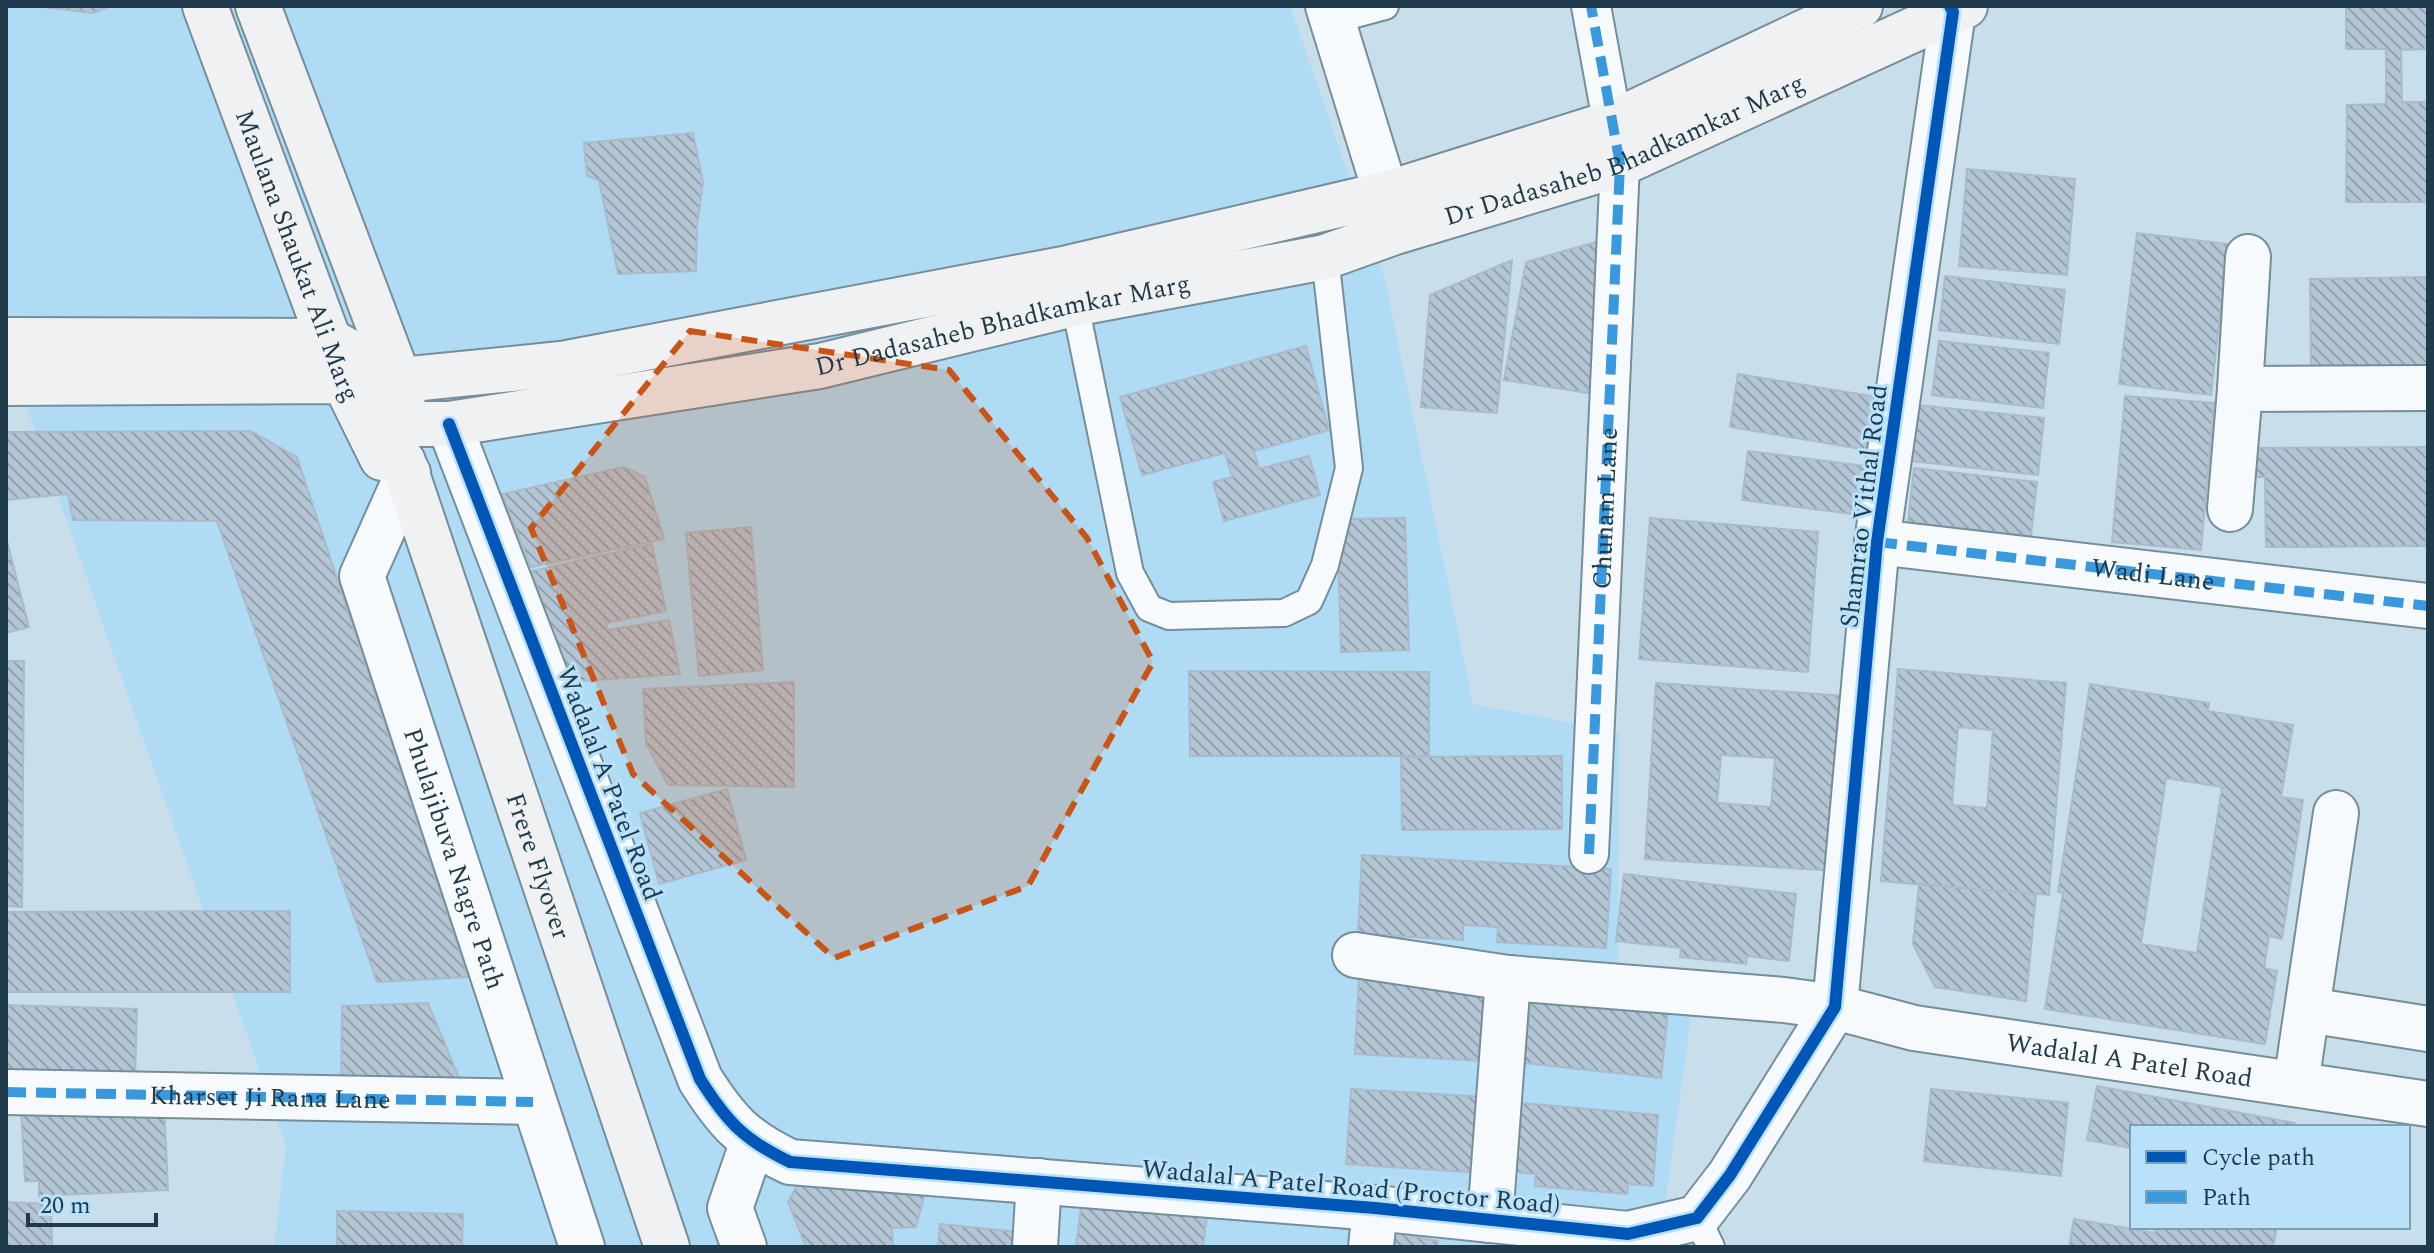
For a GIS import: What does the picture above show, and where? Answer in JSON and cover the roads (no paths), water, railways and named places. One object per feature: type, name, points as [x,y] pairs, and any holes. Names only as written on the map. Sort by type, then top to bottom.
[{"type":"main road","name":"Maulana Shaukat Ali Marg","points":[[205,6],[337,361]]},
{"type":"main road","name":"Maulana Shaukat Ali Marg","points":[[258,6],[401,380],[417,453]]},
{"type":"main road","name":"Dr Dadasaheb Bhadkamkar Marg","points":[[1770,72],[1860,6]]},
{"type":"main road","name":"Dr Dadasaheb Bhadkamkar Marg","points":[[401,380],[561,364],[1071,286],[1325,257],[1616,143],[1770,72],[1956,8]]},
{"type":"main road","name":"Dr Dadasaheb Bhadkamkar Marg","points":[[417,453],[820,366],[1071,286],[1386,194],[1616,143]]},
{"type":"main road","points":[[6,340],[337,361],[401,380]]},
{"type":"main road","points":[[6,383],[337,361]]},
{"type":"main road","points":[[337,361],[417,453]]},
{"type":"main road","name":"Frere Flyover","points":[[417,453],[667,1247]]},
{"type":"street","name":"Chunam Lane","points":[[1589,854],[1616,143],[1591,6]]},
{"type":"street","name":"Shamrao Vithal Road","points":[[1835,1007],[1877,542],[1956,8]]},
{"type":"street","points":[[1330,13],[1386,194]]},
{"type":"street","points":[[2230,509],[2248,257]]},
{"type":"street","points":[[2240,389],[2428,388]]},
{"type":"street","name":"Phulajibuva Nagre Path","points":[[417,453],[362,576],[582,1247]]},
{"type":"street","name":"Wadalal A Patel Road","points":[[417,453],[700,1079],[723,1116],[752,1144]]},
{"type":"street","name":"Wadi Lane","points":[[1877,542],[2428,606]]},
{"type":"street","points":[[2296,1084],[2336,813]]},
{"type":"street","name":"Wadalal A Patel Road","points":[[1355,955],[1508,978],[1784,1000],[1835,1007],[1914,1028],[2428,1104]]},
{"type":"street","points":[[1490,1220],[1508,978]]},
{"type":"street","name":"Wadalal A Patel Road (Proctor Road)","points":[[752,1144],[790,1162],[1039,1181],[1373,1228],[1490,1220],[1628,1234],[1704,1232],[1730,1175],[1835,1007]]},
{"type":"street","points":[[2308,1010],[2428,1029]]},
{"type":"street","name":"Kharset Ji Rana Lane","points":[[6,1092],[533,1102]]},
{"type":"street","points":[[744,1247],[730,1208],[752,1144]]},
{"type":"street","points":[[1035,1247],[1039,1181]]},
{"type":"lane","points":[[1330,13],[1385,6]]},
{"type":"lane","points":[[1071,286],[1130,573],[1149,608],[1169,616],[1284,613],[1309,601],[1325,565],[1349,468],[1325,257]]}]
